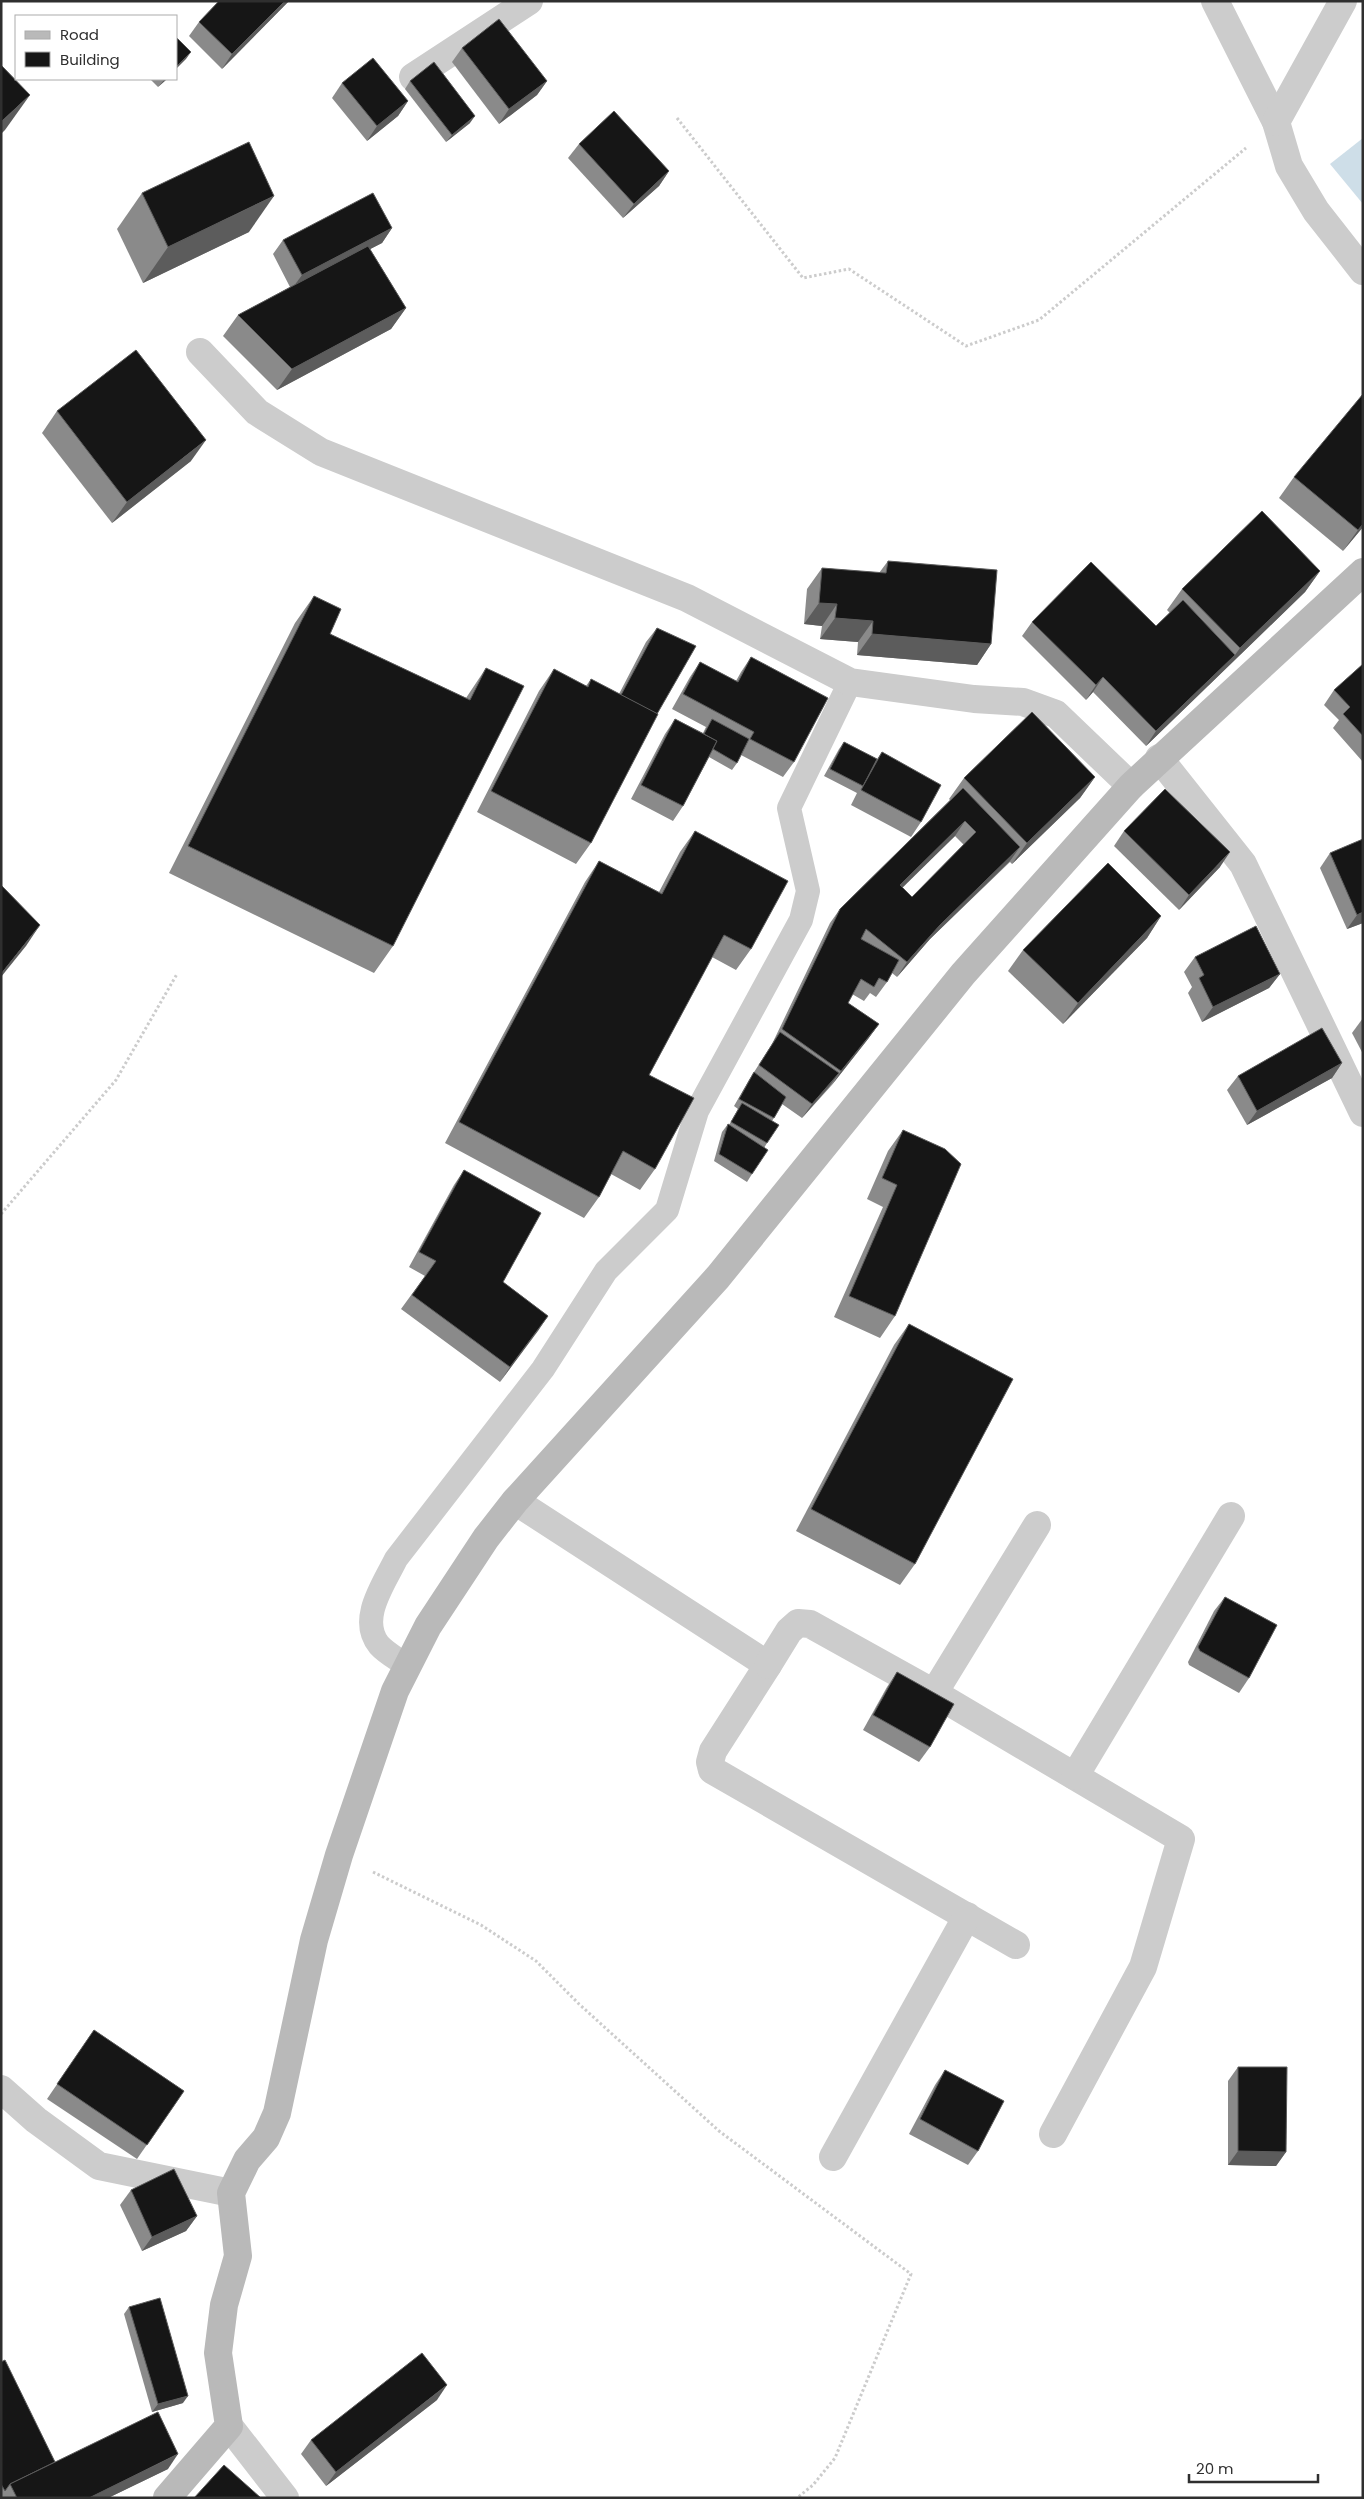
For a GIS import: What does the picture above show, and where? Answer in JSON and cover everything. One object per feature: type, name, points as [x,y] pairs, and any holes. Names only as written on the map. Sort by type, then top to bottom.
[{"type":"main road","points":[[167,2498],[229,2426],[218,2353],[224,2305],[238,2256],[231,2193],[247,2160],[266,2138],[277,2113],[314,1940],[339,1855],[395,1691],[428,1626],[486,1538],[514,1501],[718,1277],[963,974],[1131,786],[1159,758],[1363,572]]},
{"type":"street","points":[[1215,1],[1276,122],[1289,166],[1316,211],[1363,271]]},
{"type":"street","points":[[1276,122],[1342,1]]},
{"type":"street","points":[[413,77],[522,3]]},
{"type":"street","points":[[200,352],[257,412],[321,452],[687,598],[850,682],[974,700],[1023,702],[1056,714],[1131,786]]},
{"type":"street","points":[[1159,758],[1243,864],[1363,1113]]},
{"type":"street","points":[[514,1501],[768,1665]]},
{"type":"street","points":[[1075,1776],[1232,1516]]},
{"type":"street","points":[[934,1693],[1037,1525]]},
{"type":"street","points":[[1016,1944],[712,1770],[710,1762],[713,1751],[789,1631],[798,1623],[810,1624],[934,1693],[1181,1839],[1143,1967],[1053,2134]]},
{"type":"street","points":[[834,2157],[967,1916]]},
{"type":"street","points":[[1,2089],[36,2120],[99,2166],[231,2193]]},
{"type":"street","points":[[229,2426],[284,2498]]},
{"type":"lane","points":[[407,1666],[380,1646],[372,1634],[371,1616],[378,1595],[396,1559],[543,1369],[606,1271],[667,1210],[697,1110],[801,920],[808,890],[789,808],[850,682]]},
{"type":"path","points":[[677,118],[804,278],[848,268],[966,346],[1039,320],[1276,122]]},
{"type":"path","points":[[1,1214],[116,1080],[177,974]]},
{"type":"path","points":[[339,1855],[481,1926],[536,1961],[579,2004],[719,2131],[911,2274],[835,2458],[813,2485],[797,2498]]},
{"type":"shaded area","points":[[1363,138],[1363,204],[1330,164]]},
{"type":"building","points":[[219,1],[285,1],[232,54],[199,22]]},
{"type":"building","points":[[499,19],[547,81],[509,109],[462,48]]},
{"type":"building","points":[[178,39],[191,52],[178,65]]},
{"type":"building","points":[[373,58],[408,101],[377,126],[342,83]]},
{"type":"building","points":[[434,62],[475,116],[452,135],[410,81]]},
{"type":"building","points":[[1,65],[30,95],[1,122]]},
{"type":"building","points":[[614,111],[669,171],[634,204],[579,144]]},
{"type":"building","points":[[249,142],[274,196],[168,247],[142,193]]},
{"type":"building","points":[[373,193],[392,228],[302,275],[283,240]]},
{"type":"building","points":[[368,246],[406,308],[292,369],[238,315]]},
{"type":"building","points":[[136,350],[206,440],[127,502],[57,411]]},
{"type":"building","points":[[1363,394],[1363,524],[1358,530],[1294,477]]},
{"type":"building","points":[[1262,511],[1320,571],[1240,648],[1182,589]]},
{"type":"building","points":[[888,561],[997,570],[991,644],[872,634],[873,621],[835,618],[837,604],[819,603],[822,568],[886,573]]},
{"type":"building","points":[[1091,562],[1156,626],[1183,600],[1235,655],[1156,731],[1103,677],[1096,685],[1032,622]]},
{"type":"building","points":[[314,596],[341,609],[330,634],[470,700],[486,668],[524,686],[393,946],[188,846]]},
{"type":"building","points":[[657,628],[696,646],[657,714],[621,695]]},
{"type":"building","points":[[751,657],[828,698],[794,762],[750,739],[754,732],[683,694],[700,662],[738,682]]},
{"type":"building","points":[[1363,664],[1363,736],[1343,714],[1350,707],[1334,690]]},
{"type":"building","points":[[554,669],[588,687],[591,679],[658,714],[591,843],[491,791]]},
{"type":"building","points":[[1032,712],[1095,777],[1027,843],[964,778]]},
{"type":"building","points":[[675,719],[717,741],[683,806],[641,785]]},
{"type":"building","points":[[712,719],[749,739],[737,763],[713,749],[717,741],[704,734]]},
{"type":"building","points":[[844,742],[877,759],[863,786],[830,769]]},
{"type":"building","points":[[882,752],[941,785],[921,822],[861,790]]},
{"type":"building","points":[[963,788],[1020,847],[940,925],[907,962],[866,929],[861,939],[899,960],[887,982],[879,978],[874,987],[861,979],[848,1003],[879,1024],[841,1071],[782,1029],[840,909]],"holes":[[[965,821],[976,832],[912,897],[900,885]]]},
{"type":"building","points":[[1165,789],[1230,852],[1189,895],[1124,831]]},
{"type":"building","points":[[695,831],[788,881],[751,949],[724,935],[649,1075],[694,1098],[655,1169],[623,1151],[599,1197],[459,1122],[599,861],[662,894]]},
{"type":"building","points":[[1363,839],[1363,912],[1357,915],[1330,853]]},
{"type":"building","points":[[1108,863],[1161,916],[1078,1003],[1023,950]]},
{"type":"building","points":[[1,885],[40,925],[1,974]]},
{"type":"building","points":[[1256,926],[1280,974],[1213,1007],[1199,978],[1204,975],[1195,957]]},
{"type":"building","points":[[1322,1028],[1342,1063],[1257,1111],[1238,1076]]},
{"type":"building","points":[[780,1032],[839,1073],[812,1104],[759,1065]]},
{"type":"building","points":[[754,1072],[786,1097],[774,1118],[739,1099]]},
{"type":"building","points":[[742,1103],[779,1125],[767,1143],[731,1122]]},
{"type":"building","points":[[728,1124],[768,1150],[752,1174],[719,1154]]},
{"type":"building","points":[[903,1130],[945,1149],[961,1164],[895,1316],[849,1296],[897,1185],[882,1178]]},
{"type":"building","points":[[464,1170],[541,1213],[503,1282],[548,1316],[510,1367],[412,1295],[436,1261],[419,1252]]},
{"type":"building","points":[[909,1324],[1013,1379],[915,1564],[811,1509]]},
{"type":"building","points":[[1225,1597],[1277,1625],[1249,1678],[1200,1651],[1198,1647]]},
{"type":"building","points":[[897,1672],[954,1704],[930,1747],[873,1715]]},
{"type":"building","points":[[94,2030],[184,2091],[147,2145],[57,2084]]},
{"type":"building","points":[[1238,2067],[1287,2067],[1286,2152],[1238,2151]]},
{"type":"building","points":[[945,2070],[1004,2101],[978,2151],[920,2119]]},
{"type":"building","points":[[174,2169],[197,2216],[152,2237],[131,2190]]},
{"type":"building","points":[[160,2298],[188,2396],[158,2404],[129,2307]]},
{"type":"building","points":[[422,2353],[447,2385],[336,2472],[311,2440]]},
{"type":"building","points":[[5,2360],[55,2462],[10,2484],[5,2491],[1,2484],[1,2362]]},
{"type":"building","points":[[158,2412],[178,2454],[89,2498],[17,2498],[10,2484]]},
{"type":"building","points":[[224,2465],[261,2498],[194,2498]]}]
